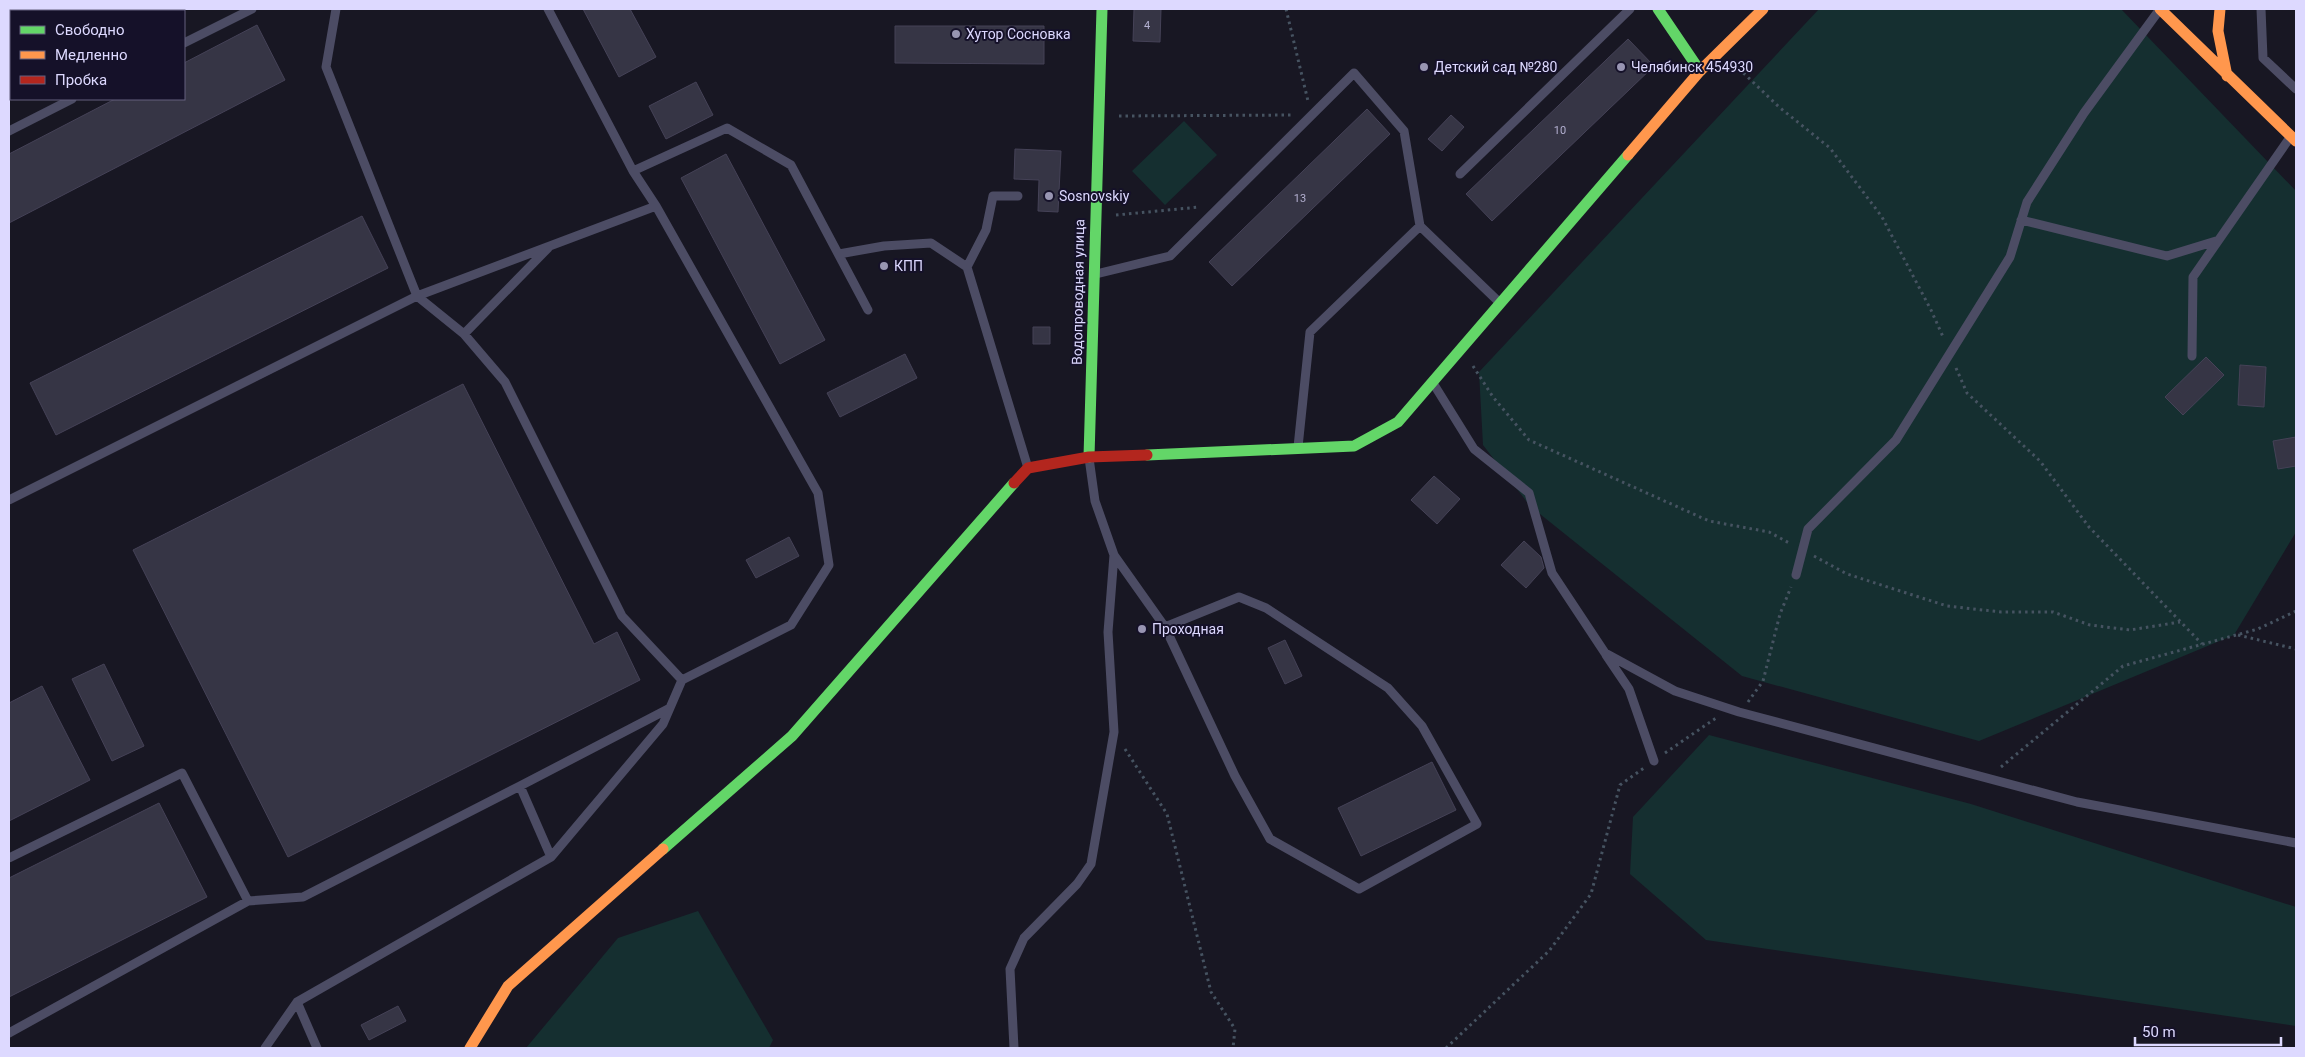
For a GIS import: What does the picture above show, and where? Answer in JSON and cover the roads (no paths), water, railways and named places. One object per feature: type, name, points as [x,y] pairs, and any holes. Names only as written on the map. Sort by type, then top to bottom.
[{"type":"street","name":"Водопроводная улица","points":[[1089,457],[1102,9]]},
{"type":"street","points":[[1658,9],[1700,71]]},
{"type":"street","points":[[470,1048],[508,986],[792,736],[1028,468],[1089,457],[1354,446],[1398,422],[1700,71],[1719,50],[1763,9]]},
{"type":"street","points":[[2160,9],[2294,139]]},
{"type":"street","points":[[2220,9],[2218,31],[2227,76]]},
{"type":"lane","points":[[185,42],[252,9]]},
{"type":"lane","points":[[336,9],[326,67],[417,296],[464,334],[505,382],[622,616],[682,680]]},
{"type":"lane","points":[[265,1048],[297,1002],[551,857],[663,724],[682,680],[791,626],[829,565],[818,493],[656,206],[633,171],[548,9]]},
{"type":"lane","points":[[1460,174],[1630,9]]},
{"type":"lane","points":[[1796,575],[1808,529],[1896,440],[2010,257],[2027,202],[2084,113],[2160,9]]},
{"type":"lane","points":[[2261,9],[2264,58],[2296,90]]},
{"type":"lane","points":[[1093,275],[1170,256],[1354,72],[1404,131],[1420,226],[1500,304]]},
{"type":"lane","points":[[9,131],[70,100]]},
{"type":"lane","points":[[633,171],[727,128],[790,165],[868,310]]},
{"type":"lane","points":[[2192,356],[2193,277],[2216,241],[2294,139]]},
{"type":"lane","points":[[967,267],[986,230],[993,196],[1018,196]]},
{"type":"lane","points":[[9,500],[417,296],[656,206]]},
{"type":"lane","points":[[2021,220],[2167,256],[2216,241]]},
{"type":"lane","points":[[1298,447],[1310,332],[1420,226]]},
{"type":"lane","points":[[838,254],[884,246],[931,243],[967,267],[1028,468]]},
{"type":"lane","points":[[464,334],[550,246]]},
{"type":"lane","points":[[1433,382],[1474,449],[1530,493],[1552,573],[1629,689],[1654,760]]},
{"type":"lane","points":[[1089,457],[1094,501],[1114,555],[1165,627],[1235,776],[1270,839],[1359,889],[1477,824],[1422,726],[1388,688],[1266,608],[1238,597],[1165,627]]},
{"type":"lane","points":[[1014,1048],[1010,969],[1024,938],[1077,884],[1091,864],[1114,732],[1108,632],[1114,555]]},
{"type":"lane","points":[[1605,652],[1675,691],[1729,709],[2077,802],[2296,843]]},
{"type":"lane","points":[[9,1033],[248,901],[303,897],[670,708]]},
{"type":"lane","points":[[9,858],[182,773],[248,901]]},
{"type":"lane","points":[[520,786],[551,857]]},
{"type":"lane","points":[[297,1002],[317,1048]]},
{"type":"place","name":"Хутор Сосновка","points":[[956,34]]},
{"type":"place","name":"Детский сад №280","points":[[1424,67]]},
{"type":"place","name":"Челябинск 454930","points":[[1621,67]]},
{"type":"place","name":"Sosnovskiy","points":[[1049,196]]},
{"type":"place","name":"КПП","points":[[884,266]]},
{"type":"place","name":"Проходная","points":[[1142,629]]}]
